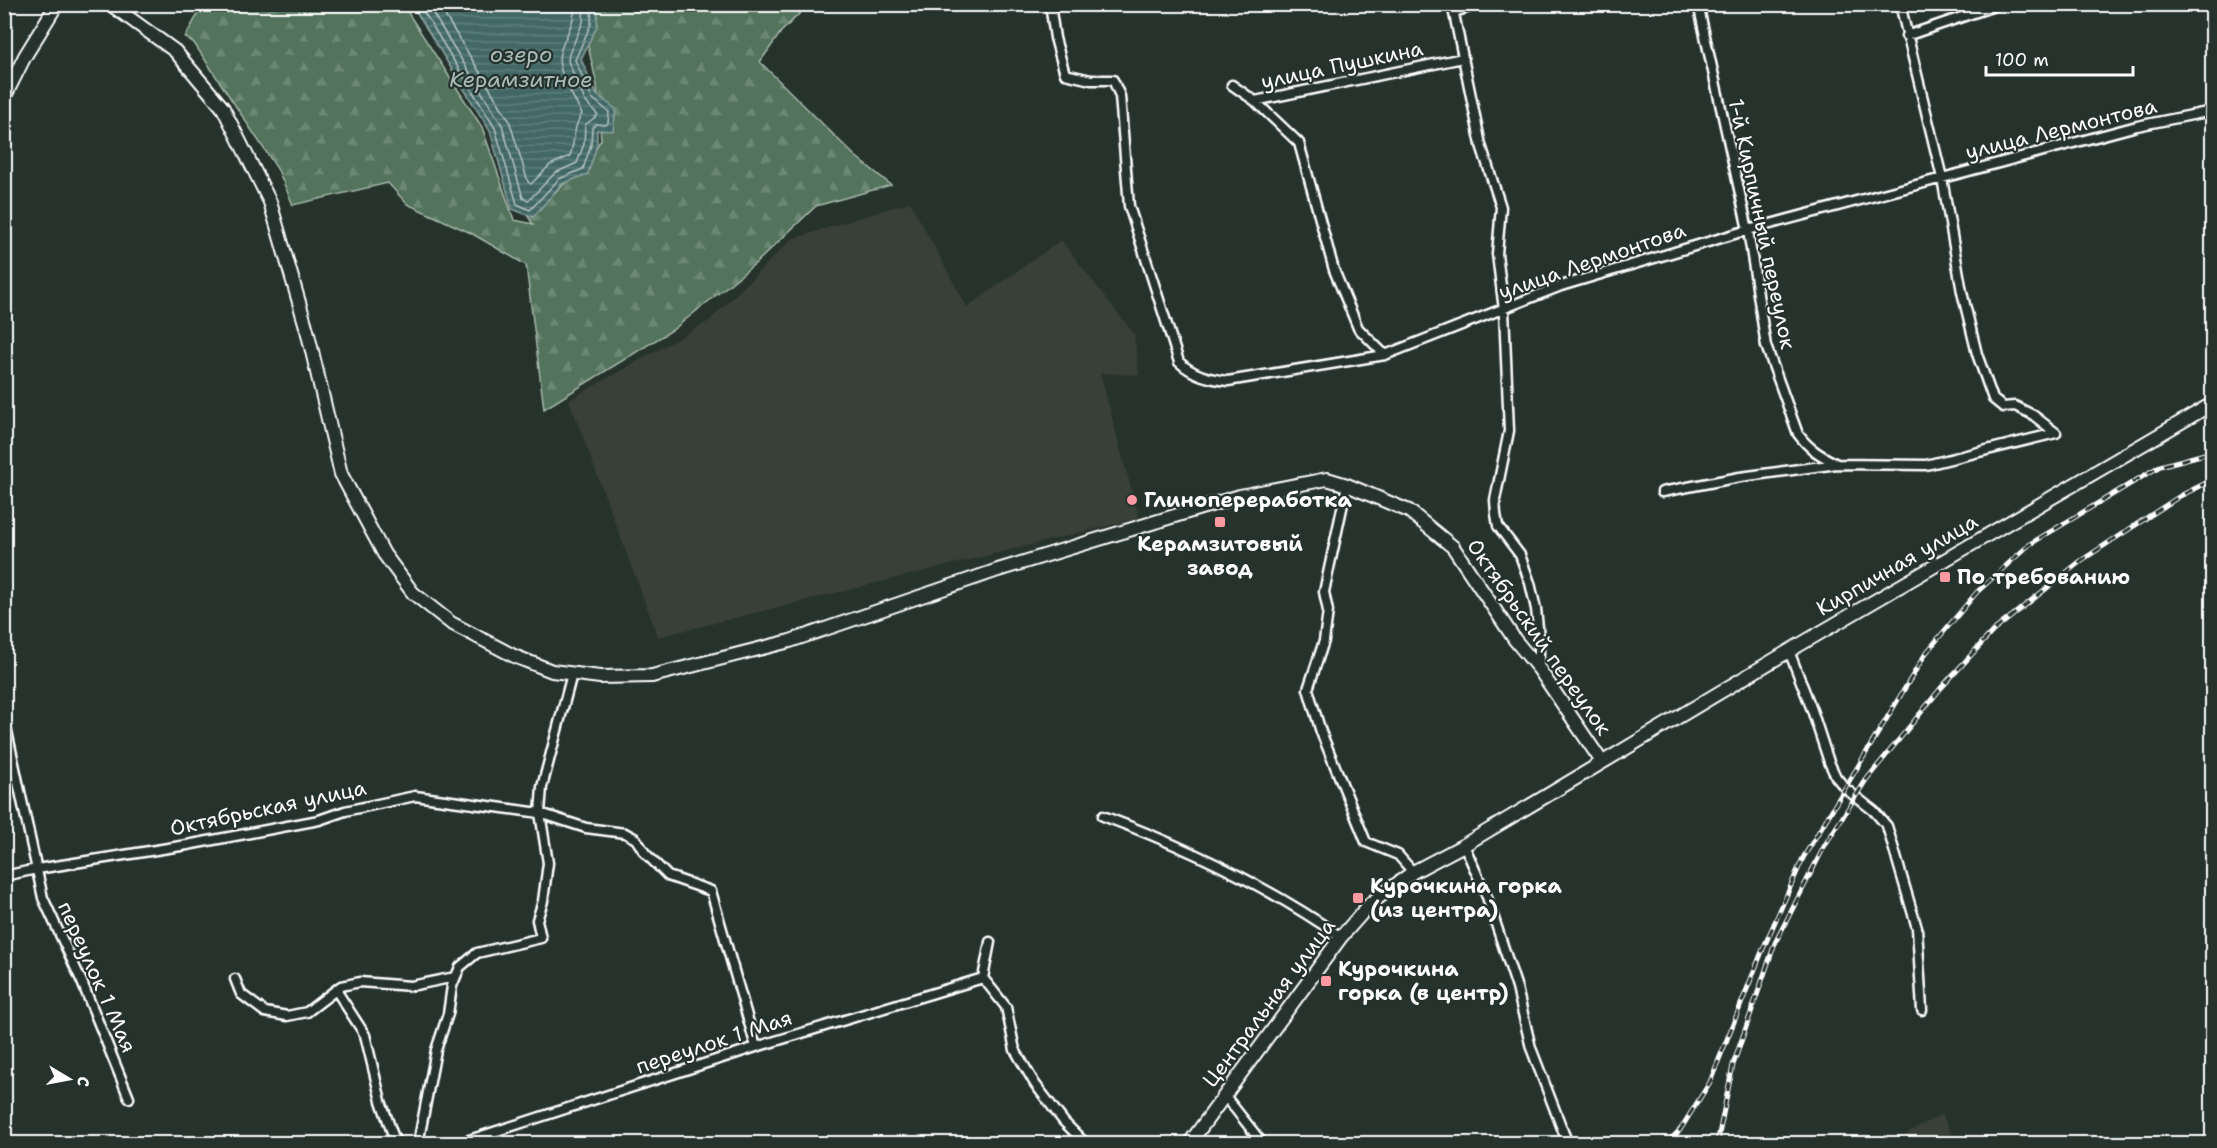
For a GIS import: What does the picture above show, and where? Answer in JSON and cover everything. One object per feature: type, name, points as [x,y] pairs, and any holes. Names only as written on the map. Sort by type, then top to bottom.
[{"type":"street","points":[[4,98],[25,56],[57,4]]},
{"type":"street","name":"Октябрьский переулок","points":[[110,4],[175,51],[223,108],[270,202],[308,330],[341,474],[384,554],[413,593],[451,623],[514,656],[552,671],[572,674],[600,677],[652,676],[790,641],[998,570],[1240,496],[1327,478],[1347,484],[1409,511],[1453,547],[1515,640],[1539,669],[1602,762]]},
{"type":"street","name":"улица Лермонтова","points":[[1050,4],[1055,38],[1065,74],[1091,80],[1113,80],[1120,96],[1129,207],[1179,362],[1205,378],[1228,381],[1385,355],[1561,286],[1748,230],[2137,126],[2212,111]]},
{"type":"street","points":[[1479,4],[1453,8],[1480,146],[1501,207],[1497,254],[1504,310],[1509,431],[1497,492],[1496,514],[1498,526],[1520,555],[1530,583],[1539,637],[1539,669]]},
{"type":"street","name":"1-й Кирпичный переулок","points":[[1698,4],[1748,230],[1766,346],[1798,434],[1816,453],[1838,464]]},
{"type":"street","points":[[1662,492],[1740,477],[1838,464],[1926,465],[2056,433],[2033,415],[2015,406],[2004,407],[1993,399],[1977,354],[1962,292],[1942,178],[1900,4]]},
{"type":"street","points":[[1906,36],[2000,4]]},
{"type":"street","name":"улица Пушкина","points":[[1232,85],[1255,101],[1463,57]]},
{"type":"street","points":[[1255,101],[1299,143],[1334,270],[1358,328],[1385,355]]},
{"type":"street","name":"Кирпичная улица","points":[[1602,762],[2212,404]]},
{"type":"street","points":[[1347,484],[1324,592],[1328,611],[1324,641],[1308,689],[1322,732],[1366,842],[1398,855],[1413,872]]},
{"type":"street","points":[[1788,651],[1836,777],[1846,789],[1874,811],[1887,826],[1917,928],[1922,1010]]},
{"type":"street","points":[[418,1143],[436,1050],[446,1020],[455,977],[466,960],[477,953],[541,938],[537,920],[543,901],[548,863],[540,813],[542,787],[572,674]]},
{"type":"street","name":"переулок 1 Мая","points":[[4,717],[43,898],[87,992],[129,1098]]},
{"type":"street","name":"Центральная улица","points":[[1189,1143],[1341,937],[1371,903],[1413,872],[1464,845],[1602,762]]},
{"type":"street","name":"Октябрьская улица","points":[[4,876],[319,820],[345,811],[416,796],[540,813],[586,828],[625,833],[636,839],[645,853],[668,876],[711,891],[756,1047]]},
{"type":"street","points":[[1103,816],[1153,834],[1239,875],[1317,920],[1341,937]]},
{"type":"street","points":[[1464,845],[1487,897],[1517,988],[1531,1048],[1568,1143]]},
{"type":"street","points":[[990,942],[983,978],[1006,1007],[1015,1050],[1035,1084],[1064,1122],[1086,1143]]},
{"type":"street","points":[[235,979],[241,994],[265,1012],[287,1016],[307,1012],[341,986],[360,982],[411,986],[455,977]]},
{"type":"street","name":"переулок 1 Мая","points":[[457,1143],[756,1047],[983,978]]},
{"type":"street","points":[[336,990],[365,1035],[381,1101],[396,1143]]},
{"type":"street","points":[[1225,1096],[1263,1143]]},
{"type":"shaded area","points":[[910,202],[967,307],[1061,240],[1134,334],[1139,375],[1100,373],[1139,518],[658,637],[569,400],[709,321],[792,239]]},
{"type":"shaded area","points":[[1942,1114],[1955,1143],[1889,1143]]},
{"type":"green space","points":[[203,5],[403,5],[482,127],[514,220],[533,224],[522,207],[554,193],[581,169],[601,140],[597,85],[580,11],[581,5],[808,5],[781,32],[760,62],[854,155],[891,185],[816,206],[756,263],[674,329],[544,409],[526,265],[471,233],[407,204],[388,183],[293,205],[278,170],[194,43],[185,37]]},
{"type":"water","name":"озеро Керамзитное","points":[[412,5],[598,5],[597,26],[581,59],[597,95],[616,109],[613,131],[597,130],[597,145],[588,174],[562,184],[533,217],[512,209],[490,131]]},
{"type":"railway","points":[[1666,1144],[1680,1130],[1710,1082],[1763,949],[1803,858],[1926,653],[1977,592],[2030,544],[2160,466],[2212,452]]},
{"type":"railway","points":[[1717,1144],[1733,1065],[1775,943],[1825,845],[1866,780],[1941,688],[1993,631],[2082,560],[2180,496],[2212,480]]},
{"type":"place","name":"Глинопереработка","points":[[1132,500]]},
{"type":"place","name":"Керамзитовый завод","points":[[1220,522]]},
{"type":"place","name":"По требованию","points":[[1945,577]]},
{"type":"place","name":"Курочкина горка (из центра)","points":[[1358,898]]},
{"type":"place","name":"Курочкина горка (в центр)","points":[[1326,981]]}]
